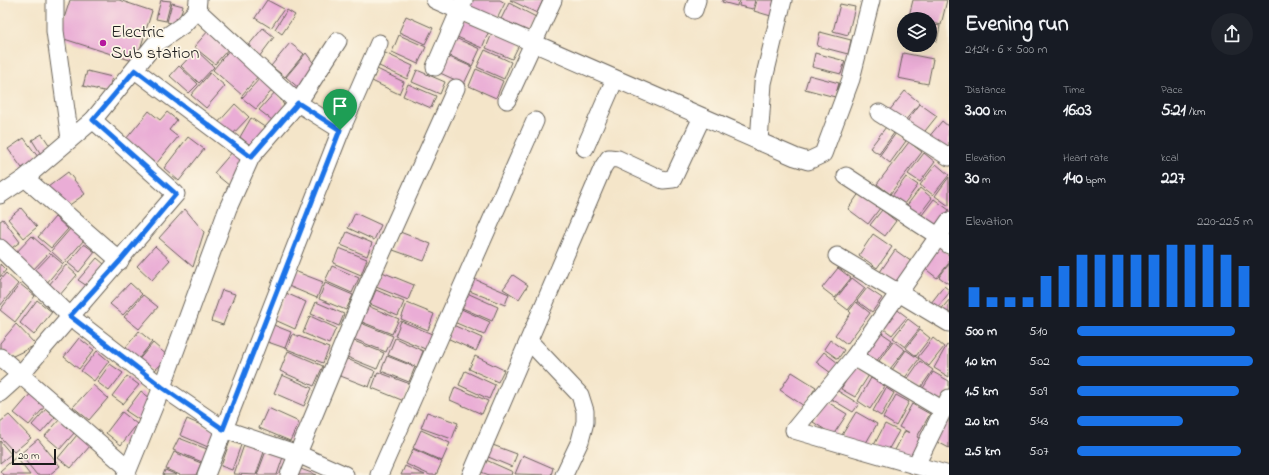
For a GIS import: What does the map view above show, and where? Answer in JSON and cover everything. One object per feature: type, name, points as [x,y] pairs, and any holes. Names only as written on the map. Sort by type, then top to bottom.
[{"type":"street","points":[[55,0],[55,31],[70,139]]},
{"type":"street","points":[[435,0],[462,6],[532,43],[759,142],[808,161],[823,154],[851,79],[870,0]]},
{"type":"street","points":[[507,100],[553,0]]},
{"type":"street","points":[[759,142],[763,83],[783,0]]},
{"type":"street","points":[[2,189],[25,178],[93,120],[154,45],[183,25],[197,5],[298,103],[340,130]]},
{"type":"street","points":[[435,68],[462,6]]},
{"type":"street","points":[[0,356],[127,472],[162,387],[226,215],[251,157],[298,103],[338,40]]},
{"type":"street","points":[[206,475],[340,130],[380,43]]},
{"type":"street","points":[[135,70],[251,157]]},
{"type":"street","points":[[585,148],[615,79]]},
{"type":"street","points":[[289,475],[368,284],[456,88]]},
{"type":"street","points":[[879,113],[949,157]]},
{"type":"street","points":[[471,475],[603,167],[609,158],[618,159],[664,180],[673,179],[702,117]]},
{"type":"street","points":[[0,393],[20,375],[70,316],[120,261],[176,194],[93,120]]},
{"type":"street","points":[[379,475],[534,121]]},
{"type":"street","points":[[846,176],[944,240]]},
{"type":"street","points":[[25,178],[120,261]]},
{"type":"street","points":[[949,220],[944,240],[898,292],[854,357],[794,430],[949,475]]},
{"type":"street","points":[[0,248],[70,316],[162,387],[223,429],[298,454],[345,475]]},
{"type":"street","points":[[837,256],[949,323]]},
{"type":"street","points":[[529,341],[580,395],[585,411],[585,422],[580,441],[564,475]]},
{"type":"street","points":[[854,357],[946,404],[916,465]]},
{"type":"building","points":[[70,0],[119,0],[152,11],[136,62],[58,37]]},
{"type":"building","points":[[161,0],[171,1],[166,21],[156,19]]},
{"type":"building","points":[[267,0],[284,9],[271,28],[255,18]]},
{"type":"building","points":[[469,0],[500,0],[505,3],[497,19],[467,6]]},
{"type":"building","points":[[510,0],[543,0],[537,13]]},
{"type":"building","points":[[723,0],[738,0],[737,6],[722,2]]},
{"type":"building","points":[[740,0],[755,0],[753,9],[739,6]]},
{"type":"building","points":[[757,0],[774,0],[771,16],[754,11]]},
{"type":"building","points":[[913,0],[947,0],[941,25],[937,24],[937,12],[910,12]]},
{"type":"building","points":[[172,3],[183,6],[178,25],[167,22]]},
{"type":"building","points":[[509,3],[536,17],[530,32],[501,19]]},
{"type":"building","points":[[840,4],[855,7],[848,35],[833,31]]},
{"type":"building","points":[[287,10],[295,15],[282,34],[275,29]]},
{"type":"building","points":[[406,16],[433,28],[425,44],[399,32]]},
{"type":"building","points":[[463,19],[489,31],[482,48],[455,36]]},
{"type":"building","points":[[937,25],[940,26],[937,41]]},
{"type":"building","points":[[263,28],[274,37],[259,57],[247,47]]},
{"type":"building","points":[[209,30],[230,47],[215,64],[194,47]]},
{"type":"building","points":[[493,31],[520,43],[512,59],[486,48]]},
{"type":"building","points":[[820,32],[851,40],[848,54],[817,46]]},
{"type":"building","points":[[399,35],[426,47],[418,64],[392,52]]},
{"type":"building","points":[[453,37],[480,49],[472,66],[446,54]]},
{"type":"building","points":[[290,43],[304,54],[285,77],[271,66]]},
{"type":"building","points":[[230,49],[260,74],[242,95],[213,70]]},
{"type":"building","points":[[196,50],[214,67],[199,83],[181,66]]},
{"type":"building","points":[[485,50],[511,62],[504,79],[477,67]]},
{"type":"building","points":[[306,53],[315,65],[301,90],[286,77]]},
{"type":"building","points":[[385,53],[413,66],[407,79],[379,66]]},
{"type":"building","points":[[815,53],[845,61],[841,74],[812,67]]},
{"type":"building","points":[[903,53],[933,59],[928,84],[898,78]]},
{"type":"building","points":[[445,55],[472,67],[464,84],[438,72]]},
{"type":"building","points":[[179,66],[198,84],[189,93],[170,76]]},
{"type":"building","points":[[377,69],[404,82],[399,94],[372,81]]},
{"type":"building","points":[[476,69],[503,81],[496,98],[469,86]]},
{"type":"building","points":[[417,70],[445,82],[440,94],[412,82]]},
{"type":"building","points":[[87,71],[112,77],[108,92],[83,86]]},
{"type":"building","points":[[210,73],[225,86],[206,108],[191,95]]},
{"type":"building","points":[[809,75],[839,83],[835,97],[805,89]]},
{"type":"building","points":[[261,77],[274,88],[256,109],[242,98]]},
{"type":"building","points":[[408,84],[436,96],[431,108],[403,96]]},
{"type":"building","points":[[276,91],[285,107],[272,120],[259,110]]},
{"type":"building","points":[[905,91],[920,103],[903,123],[889,111]]},
{"type":"building","points":[[235,104],[249,117],[230,137],[216,125]]},
{"type":"building","points":[[920,104],[937,116],[921,136],[905,124]]},
{"type":"building","points":[[149,111],[160,120],[167,112],[177,120],[169,130],[178,137],[156,164],[126,139]]},
{"type":"building","points":[[251,118],[266,128],[250,145],[240,137]]},
{"type":"building","points":[[942,121],[949,127],[949,146],[944,151],[928,138]]},
{"type":"building","points":[[886,127],[894,133],[879,154],[870,148]]},
{"type":"building","points":[[896,133],[906,141],[890,163],[880,155]]},
{"type":"building","points":[[42,134],[52,149],[42,156],[32,140]]},
{"type":"building","points":[[188,137],[204,149],[179,181],[164,168]]},
{"type":"building","points":[[24,138],[38,157],[22,168],[8,149]]},
{"type":"building","points":[[909,142],[922,152],[890,194],[877,184]]},
{"type":"building","points":[[233,151],[243,163],[230,186],[214,173]]},
{"type":"building","points":[[924,153],[935,162],[920,182],[908,174]]},
{"type":"building","points":[[936,164],[949,175],[933,195],[920,185]]},
{"type":"building","points":[[68,172],[85,194],[64,209],[48,187]]},
{"type":"building","points":[[906,177],[918,185],[904,204],[892,196]]},
{"type":"building","points":[[949,177],[949,206],[935,196]]},
{"type":"building","points":[[920,188],[932,198],[917,218],[905,208]]},
{"type":"building","points":[[860,192],[880,208],[868,224],[848,209]]},
{"type":"building","points":[[934,199],[949,210],[935,231],[919,219]]},
{"type":"building","points":[[21,208],[37,227],[24,238],[8,219]]},
{"type":"building","points":[[185,209],[204,232],[193,267],[159,238]]},
{"type":"building","points":[[882,210],[896,221],[885,236],[870,225]]},
{"type":"building","points":[[355,213],[381,225],[374,240],[348,228]]},
{"type":"building","points":[[55,217],[68,229],[51,248],[38,237]]},
{"type":"building","points":[[3,219],[20,242],[5,253],[0,246],[0,221]]},
{"type":"building","points":[[71,228],[84,240],[64,263],[51,251]]},
{"type":"building","points":[[347,232],[372,243],[367,256],[341,245]]},
{"type":"building","points":[[400,232],[431,244],[424,261],[393,250]]},
{"type":"building","points":[[873,234],[892,247],[877,268],[859,255]]},
{"type":"building","points":[[32,236],[50,252],[31,272],[13,256]]},
{"type":"building","points":[[84,244],[95,252],[79,272],[68,263]]},
{"type":"building","points":[[155,246],[170,260],[152,280],[137,266]]},
{"type":"building","points":[[939,247],[949,255],[949,263],[937,278],[923,267]]},
{"type":"building","points":[[339,248],[367,259],[361,275],[333,263]]},
{"type":"building","points":[[895,250],[912,262],[896,284],[880,272]]},
{"type":"building","points":[[51,254],[63,264],[45,285],[32,274]]},
{"type":"building","points":[[97,258],[104,264],[87,286],[78,280]]},
{"type":"building","points":[[0,264],[6,270],[0,277]]},
{"type":"building","points":[[949,264],[949,284],[939,277]]},
{"type":"building","points":[[66,265],[77,275],[59,296],[48,286]]},
{"type":"building","points":[[332,266],[359,278],[352,293],[325,281]]},
{"type":"building","points":[[838,268],[851,278],[835,298],[822,288]]},
{"type":"building","points":[[292,270],[323,282],[317,298],[286,285]]},
{"type":"building","points":[[382,272],[414,285],[408,300],[376,287]]},
{"type":"building","points":[[6,273],[18,284],[0,306],[0,280]]},
{"type":"building","points":[[513,275],[528,285],[519,299],[503,289]]},
{"type":"building","points":[[472,278],[509,294],[505,305],[467,290]]},
{"type":"building","points":[[852,278],[865,288],[848,310],[835,300]]},
{"type":"building","points":[[130,283],[142,294],[123,315],[110,304]]},
{"type":"building","points":[[325,283],[353,295],[346,310],[319,299]]},
{"type":"building","points":[[20,284],[35,296],[15,322],[0,310]]},
{"type":"building","points":[[944,286],[949,290],[949,293],[937,308],[931,303]]},
{"type":"building","points":[[867,288],[882,298],[872,312],[857,301]]},
{"type":"building","points":[[222,290],[235,294],[223,325],[211,321]]},
{"type":"building","points":[[376,290],[404,302],[398,316],[370,304]]},
{"type":"building","points":[[286,293],[306,302],[295,329],[275,320]]},
{"type":"building","points":[[467,293],[498,307],[492,321],[460,307]]},
{"type":"building","points":[[143,295],[158,307],[139,329],[124,317]]},
{"type":"building","points":[[37,300],[52,312],[34,335],[20,323]]},
{"type":"building","points":[[949,300],[949,318],[939,312]]},
{"type":"building","points":[[316,302],[344,314],[339,326],[311,314]]},
{"type":"building","points":[[856,302],[870,313],[847,344],[835,335],[851,313],[849,311]]},
{"type":"building","points":[[407,303],[434,314],[428,330],[401,319]]},
{"type":"building","points":[[891,305],[907,317],[892,335],[877,324]]},
{"type":"building","points":[[368,306],[399,319],[392,334],[362,322]]},
{"type":"building","points":[[459,308],[490,322],[484,335],[454,322]]},
{"type":"building","points":[[310,316],[336,328],[329,344],[303,333]]},
{"type":"building","points":[[908,319],[920,328],[905,347],[893,338]]},
{"type":"building","points":[[401,321],[432,334],[425,349],[395,336]]},
{"type":"building","points":[[361,323],[393,336],[386,352],[354,339]]},
{"type":"building","points":[[16,324],[36,345],[11,357],[0,349],[0,343]]},
{"type":"building","points":[[271,324],[291,332],[285,348],[265,341]]},
{"type":"building","points":[[453,325],[482,338],[476,351],[447,338]]},
{"type":"building","points":[[876,329],[892,340],[876,362],[860,351]]},
{"type":"building","points":[[920,330],[930,338],[916,356],[906,348]]},
{"type":"building","points":[[139,331],[152,342],[136,362],[122,352]]},
{"type":"building","points":[[293,334],[329,348],[323,363],[287,349]]},
{"type":"building","points":[[79,338],[94,350],[79,369],[64,357]]},
{"type":"building","points":[[395,338],[423,351],[417,367],[388,355]]},
{"type":"building","points":[[933,338],[944,347],[929,366],[918,357]]},
{"type":"building","points":[[830,340],[844,350],[838,359],[824,349]]},
{"type":"building","points":[[354,341],[384,353],[377,369],[347,357]]},
{"type":"building","points":[[893,341],[905,350],[890,369],[879,361]]},
{"type":"building","points":[[153,343],[169,357],[154,371],[136,363]]},
{"type":"building","points":[[947,345],[949,346],[949,377],[934,368]]},
{"type":"building","points":[[906,350],[919,359],[904,379],[892,370]]},
{"type":"building","points":[[97,351],[109,361],[94,381],[81,371]]},
{"type":"building","points":[[288,351],[323,366],[314,386],[280,371]]},
{"type":"building","points":[[824,352],[838,363],[831,373],[816,362]]},
{"type":"building","points":[[387,356],[415,367],[409,382],[381,371]]},
{"type":"building","points":[[475,356],[504,370],[498,382],[469,369]]},
{"type":"building","points":[[345,358],[375,371],[369,387],[338,375]]},
{"type":"building","points":[[920,361],[933,370],[919,390],[906,381]]},
{"type":"building","points":[[110,364],[123,373],[109,391],[97,382]]},
{"type":"building","points":[[855,366],[869,375],[855,397],[841,389]]},
{"type":"building","points":[[465,371],[495,385],[489,399],[459,385]]},
{"type":"building","points":[[378,372],[410,384],[404,401],[372,388]]},
{"type":"building","points":[[792,372],[816,387],[804,406],[780,390]]},
{"type":"building","points":[[933,372],[949,381],[949,388],[939,405],[920,393]]},
{"type":"building","points":[[282,375],[312,388],[304,406],[274,393]]},
{"type":"building","points":[[127,376],[139,385],[123,404],[112,396]]},
{"type":"building","points":[[871,378],[885,386],[870,409],[858,401]]},
{"type":"building","points":[[93,385],[108,398],[89,420],[73,407]]},
{"type":"building","points":[[455,387],[488,401],[482,414],[450,400]]},
{"type":"building","points":[[833,388],[859,404],[853,412],[828,397]]},
{"type":"building","points":[[886,388],[894,393],[881,416],[873,411]]},
{"type":"building","points":[[141,391],[155,402],[141,421],[126,411]]},
{"type":"building","points":[[32,392],[47,404],[29,425],[14,413]]},
{"type":"building","points":[[896,395],[909,402],[896,426],[883,418]]},
{"type":"building","points":[[826,401],[847,414],[833,435],[813,422]]},
{"type":"building","points":[[912,404],[930,414],[917,437],[922,440],[910,461],[894,452],[905,431],[910,433],[899,427]]},
{"type":"building","points":[[268,408],[299,422],[290,441],[259,428]]},
{"type":"building","points":[[46,409],[55,417],[41,433],[32,425]]},
{"type":"building","points":[[122,412],[137,424],[121,445],[106,433]]},
{"type":"building","points":[[427,412],[458,423],[452,439],[421,428]]},
{"type":"building","points":[[856,412],[877,424],[863,448],[842,435]]},
{"type":"building","points":[[949,413],[949,448],[934,440]]},
{"type":"building","points":[[9,415],[31,438],[14,452],[0,437],[0,422]]},
{"type":"building","points":[[60,419],[75,432],[60,449],[45,436]]},
{"type":"building","points":[[187,419],[215,431],[208,447],[180,435]]},
{"type":"building","points":[[885,424],[899,431],[887,452],[874,445]]},
{"type":"building","points":[[421,430],[450,443],[442,461],[413,448]]},
{"type":"building","points":[[77,435],[90,446],[71,468],[58,458]]},
{"type":"building","points":[[179,438],[207,449],[202,462],[173,450]]},
{"type":"building","points":[[38,439],[60,466],[49,475],[37,475],[20,454]]},
{"type":"building","points":[[0,441],[11,454],[0,463]]},
{"type":"building","points":[[230,441],[241,445],[232,470],[221,466]]},
{"type":"building","points":[[245,442],[265,449],[256,475],[234,474]]},
{"type":"building","points":[[490,444],[517,454],[512,467],[486,456]]},
{"type":"building","points":[[413,449],[442,462],[436,475],[430,475],[406,464]]},
{"type":"building","points":[[266,451],[283,457],[277,475],[257,475]]},
{"type":"building","points":[[174,452],[201,463],[196,475],[180,475],[166,469]]},
{"type":"building","points":[[523,455],[553,468],[551,475],[515,474]]},
{"type":"building","points":[[16,457],[30,475],[3,475],[0,471]]},
{"type":"building","points":[[486,460],[513,472],[512,475],[489,475],[481,472]]},
{"type":"building","points":[[405,466],[425,475],[401,475]]},
{"type":"building","points":[[298,468],[317,475],[295,475]]},
{"type":"building","points":[[165,470],[177,475],[163,475]]},
{"type":"place","name":"Electric Sub station","points":[[103,43]]},
{"type":"route","points":[[135,70],[251,157],[298,103],[340,130],[223,429],[162,387],[70,316],[120,261],[176,194],[93,120],[135,70]]}]
